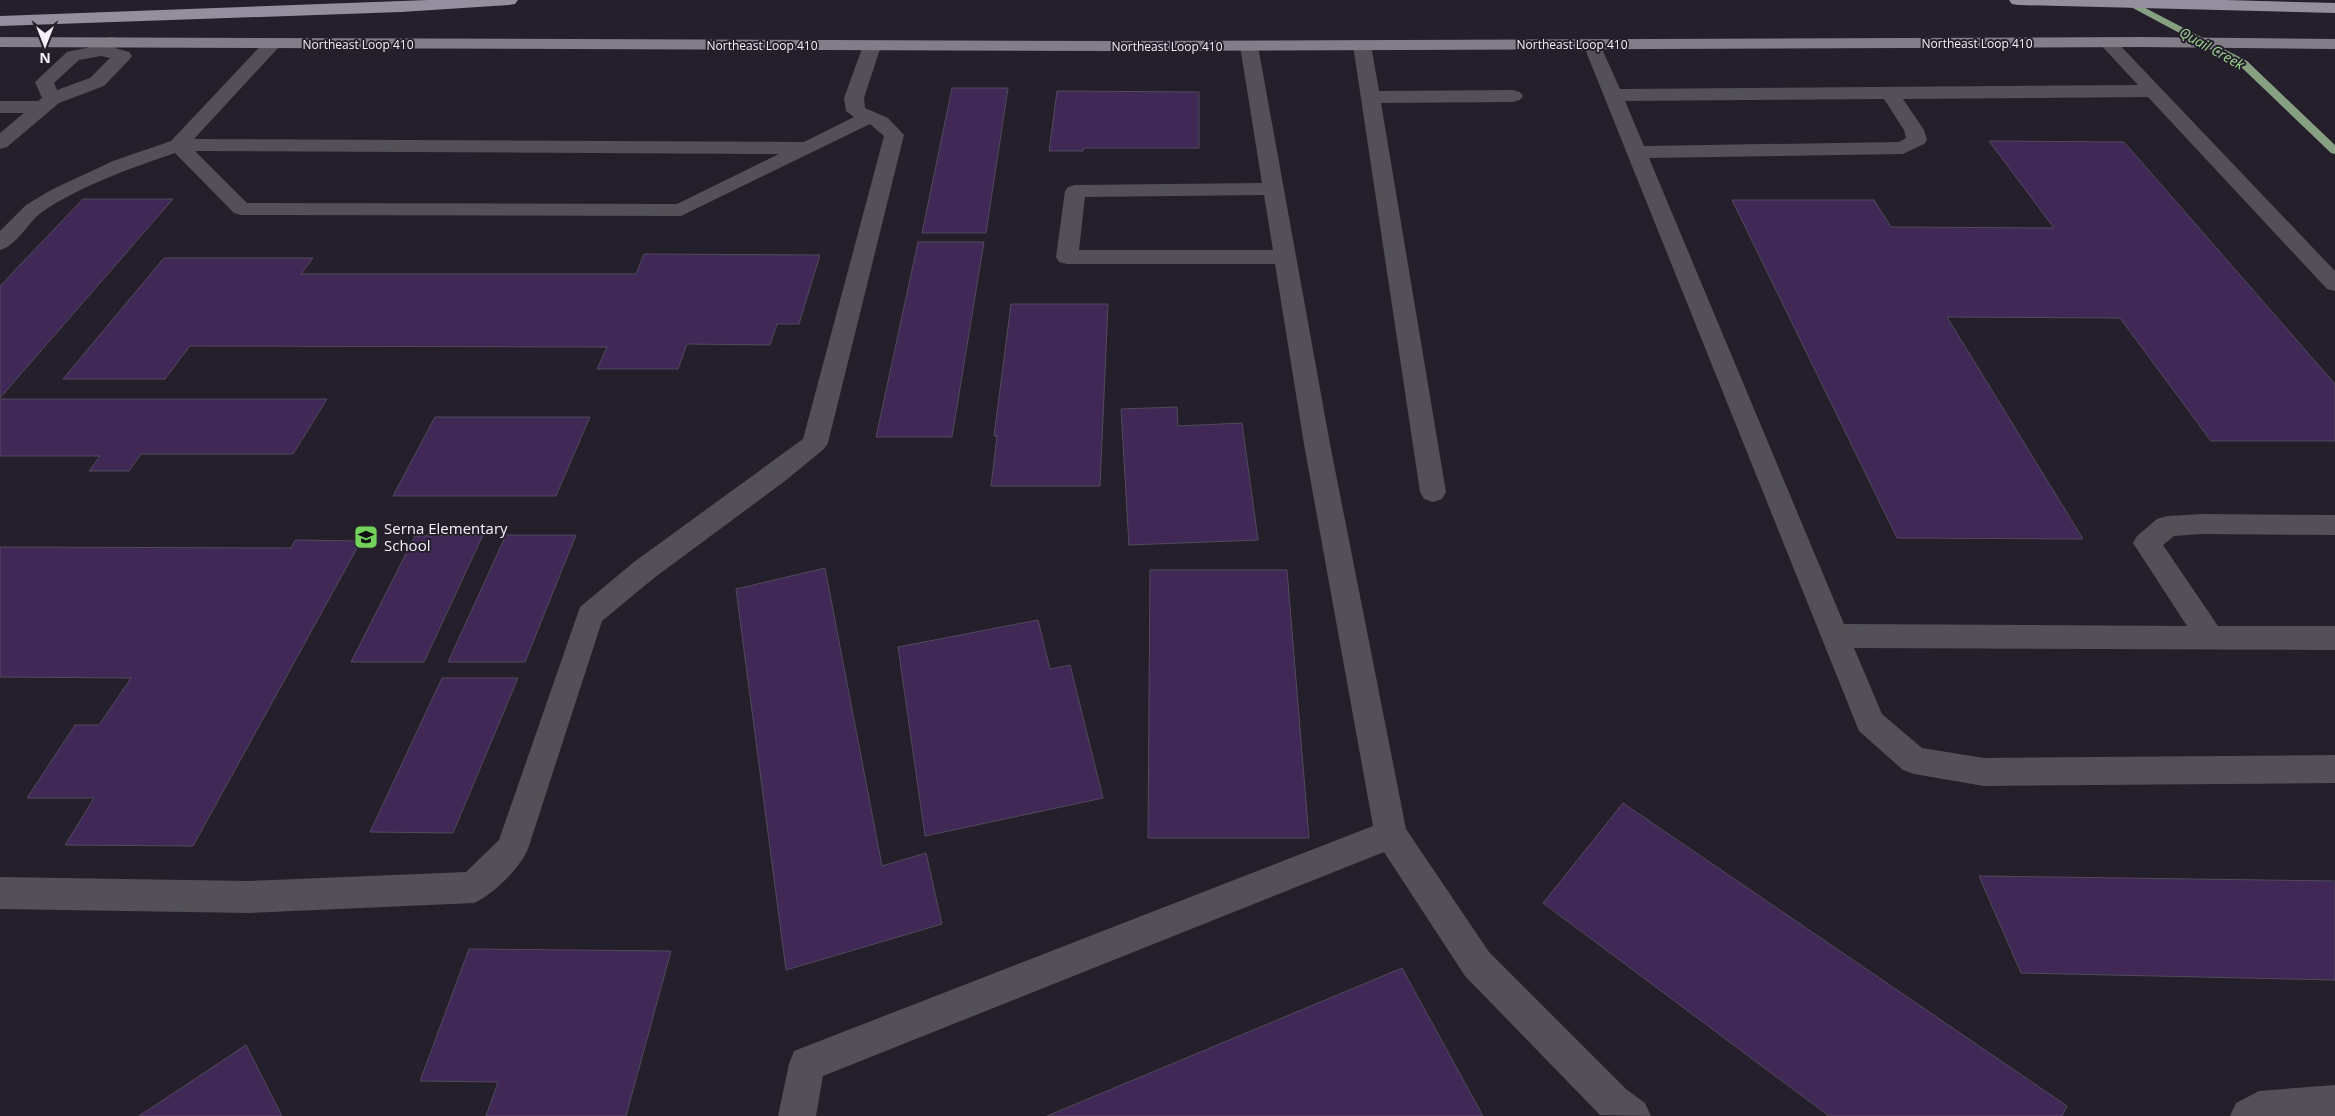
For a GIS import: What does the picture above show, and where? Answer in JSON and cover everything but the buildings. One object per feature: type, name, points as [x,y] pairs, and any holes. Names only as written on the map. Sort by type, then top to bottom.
[{"type":"highway","points":[[0,21],[401,7],[509,0]]},
{"type":"highway","points":[[2018,0],[2335,8]]},
{"type":"main road","name":"Northeast Loop 410","points":[[0,42],[106,46],[272,44],[1249,46],[2140,42],[2335,44]]},
{"type":"lane","points":[[2108,43],[2335,284]]},
{"type":"lane","points":[[178,146],[272,44]]},
{"type":"lane","points":[[1592,44],[1870,722],[1914,760],[1984,772],[2335,769]]},
{"type":"lane","points":[[1362,45],[1433,492]]},
{"type":"lane","points":[[0,143],[47,103],[97,82],[122,56],[106,46],[73,56],[44,82],[47,103]]},
{"type":"lane","points":[[0,893],[250,897],[474,887],[512,849],[590,615],[644,570],[776,474],[815,443],[894,135],[881,122],[856,111],[854,98],[872,46]]},
{"type":"lane","points":[[1249,46],[1319,454],[1391,834],[1477,964],[1614,1102],[1632,1116]]},
{"type":"lane","points":[[1612,94],[2153,91]]},
{"type":"lane","points":[[1636,152],[1903,148],[1917,140],[1916,135],[1890,93]]},
{"type":"lane","points":[[1370,97],[1513,96]]},
{"type":"lane","points":[[0,107],[47,103]]},
{"type":"lane","points":[[178,146],[241,209],[681,210],[870,117]]},
{"type":"lane","points":[[0,131],[22,124]]},
{"type":"lane","points":[[0,243],[33,209],[58,194],[120,165],[178,146],[808,148]]},
{"type":"lane","points":[[1274,189],[1075,191],[1067,257],[1285,257]]},
{"type":"lane","points":[[2210,638],[2147,543],[2167,526],[2202,524],[2335,525]]},
{"type":"lane","points":[[1834,636],[2335,638]]},
{"type":"lane","points":[[797,1116],[808,1064],[1391,834]]},
{"type":"lane","points":[[2250,1116],[2259,1110],[2335,1104]]},
{"type":"waterway","name":"Quail Creek","points":[[2123,0],[2243,63],[2335,151]]},
{"type":"place","name":"Serna Elementary School","points":[[366,537]]}]
